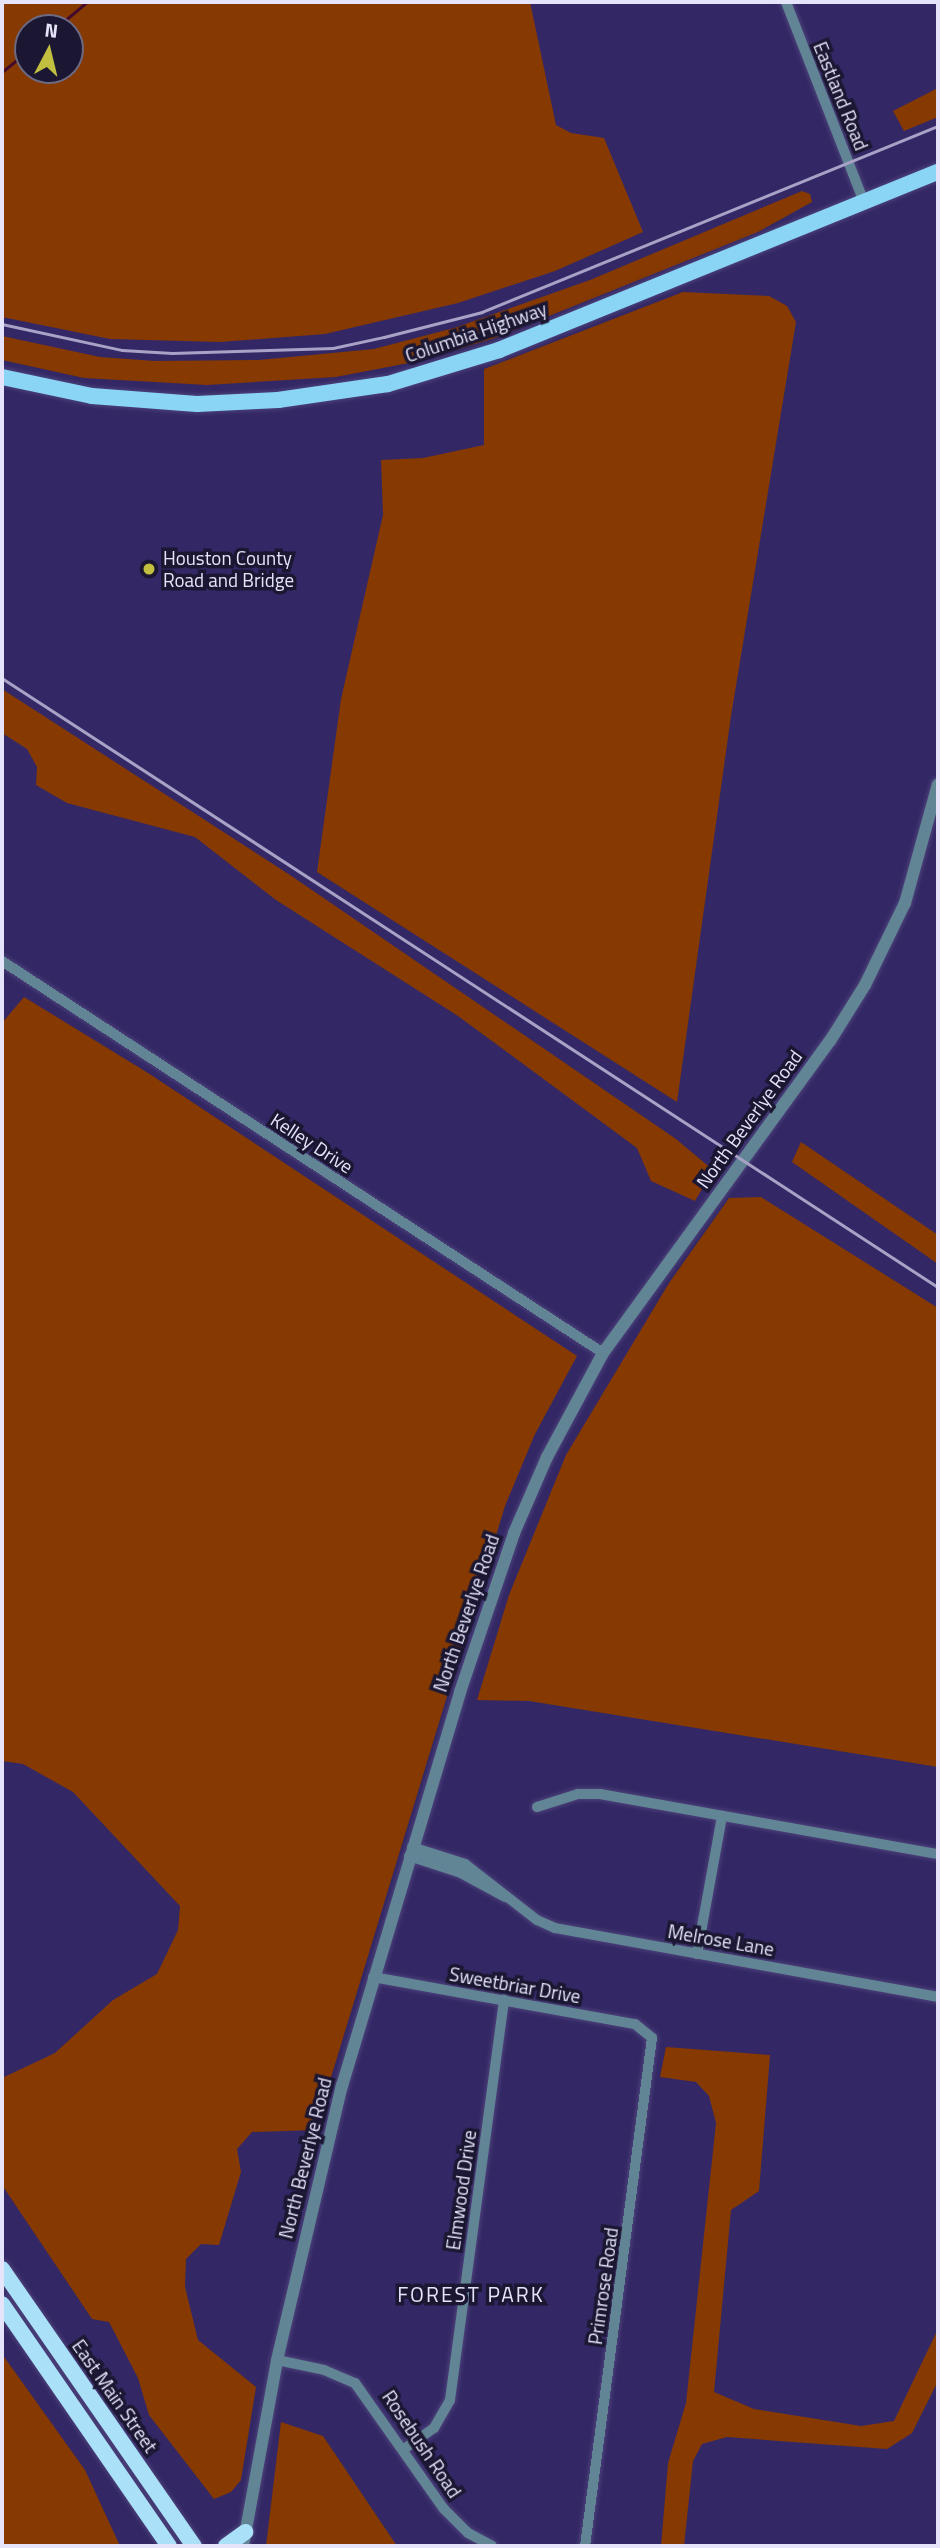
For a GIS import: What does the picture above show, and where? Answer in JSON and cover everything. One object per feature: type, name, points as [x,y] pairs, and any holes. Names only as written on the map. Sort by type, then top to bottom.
[{"type":"highway","name":"East Main Street","points":[[2,2269],[196,2545]]},
{"type":"highway","points":[[2,2304],[169,2546]]},
{"type":"highway","points":[[226,2546],[244,2539]]},
{"type":"main road","name":"Columbia Highway","points":[[2,377],[92,396],[197,404],[278,400],[388,384],[499,350],[938,172]]},
{"type":"street","name":"Eastland Road","points":[[786,2],[864,202]]},
{"type":"street","name":"North Beverlye Road","points":[[244,2539],[277,2360],[373,1977],[514,1533],[547,1457],[603,1353],[860,994],[905,903],[938,784]]},
{"type":"street","name":"Kelley Drive","points":[[2,961],[603,1353]]},
{"type":"street","points":[[537,1807],[593,1793],[938,1854]]},
{"type":"street","points":[[697,1954],[722,1816]]},
{"type":"street","name":"Melrose Lane","points":[[411,1852],[461,1873],[555,1928],[938,1997]]},
{"type":"street","name":"Sweetbriar Drive","points":[[373,1977],[635,2024],[649,2031]]},
{"type":"street","name":"Elmwood Drive","points":[[404,2449],[434,2428],[450,2400],[504,2000]]},
{"type":"street","name":"Primrose Road","points":[[585,2546],[653,2045],[649,2031]]},
{"type":"street","name":"Rosebush Road","points":[[277,2360],[324,2370],[355,2383],[456,2522],[492,2546]]},
{"type":"shaded area","points":[[2,2],[530,2],[556,125],[571,133],[604,138],[643,232],[555,271],[458,303],[325,334],[220,342],[110,339],[2,317]]},
{"type":"shaded area","points":[[938,88],[938,117],[904,131],[893,111]]},
{"type":"shaded area","points":[[802,191],[810,194],[812,202],[758,232],[492,339],[414,362],[336,377],[207,385],[84,378],[2,360],[2,336],[100,357],[155,361],[259,360],[374,349],[454,328],[590,280]]},
{"type":"shaded area","points":[[683,292],[769,296],[787,306],[796,322],[731,716],[677,1102],[317,872],[341,699],[383,515],[381,460],[423,458],[484,445],[484,369]]},
{"type":"shaded area","points":[[2,689],[290,875],[676,1139],[713,1170],[695,1201],[651,1181],[637,1148],[458,1016],[276,900],[195,837],[67,803],[36,785],[37,767],[27,749],[2,733]]},
{"type":"shaded area","points":[[24,997],[148,1073],[577,1356],[535,1434],[505,1506],[315,2130],[252,2132],[237,2149],[241,2172],[219,2245],[201,2244],[186,2259],[185,2287],[198,2340],[256,2387],[241,2480],[231,2492],[214,2499],[149,2415],[138,2378],[109,2322],[92,2319],[2,2185],[2,2078],[55,2053],[113,2000],[157,1974],[178,1930],[180,1906],[73,1792],[23,1764],[2,1761],[2,1023]]},
{"type":"shaded area","points":[[801,1142],[938,1235],[938,1264],[792,1162]]},
{"type":"shaded area","points":[[761,1197],[938,1308],[938,1767],[529,1701],[477,1700],[509,1595],[566,1455],[669,1283],[729,1198]]},
{"type":"shaded area","points":[[666,2047],[770,2055],[759,2191],[731,2210],[714,2392],[754,2409],[861,2426],[894,2421],[938,2329],[938,2381],[912,2433],[887,2449],[727,2437],[702,2444],[693,2461],[684,2546],[661,2546],[668,2463],[686,2403],[716,2123],[709,2096],[696,2082],[660,2077]]},
{"type":"shaded area","points":[[2,2354],[85,2470],[120,2546],[2,2546]]},
{"type":"shaded area","points":[[281,2422],[323,2436],[397,2546],[266,2546]]},
{"type":"waterway","points":[[73,14],[87,2]]},
{"type":"waterway","points":[[2,72],[14,62]]},
{"type":"railway","points":[[2,324],[122,350],[172,353],[333,348],[482,312],[938,126]]},
{"type":"railway","points":[[2,678],[938,1287]]},
{"type":"place","name":"Houston County Road and Bridge","points":[[149,569]]},
{"type":"district","name":"FOREST PARK","points":[[471,2294]]}]
